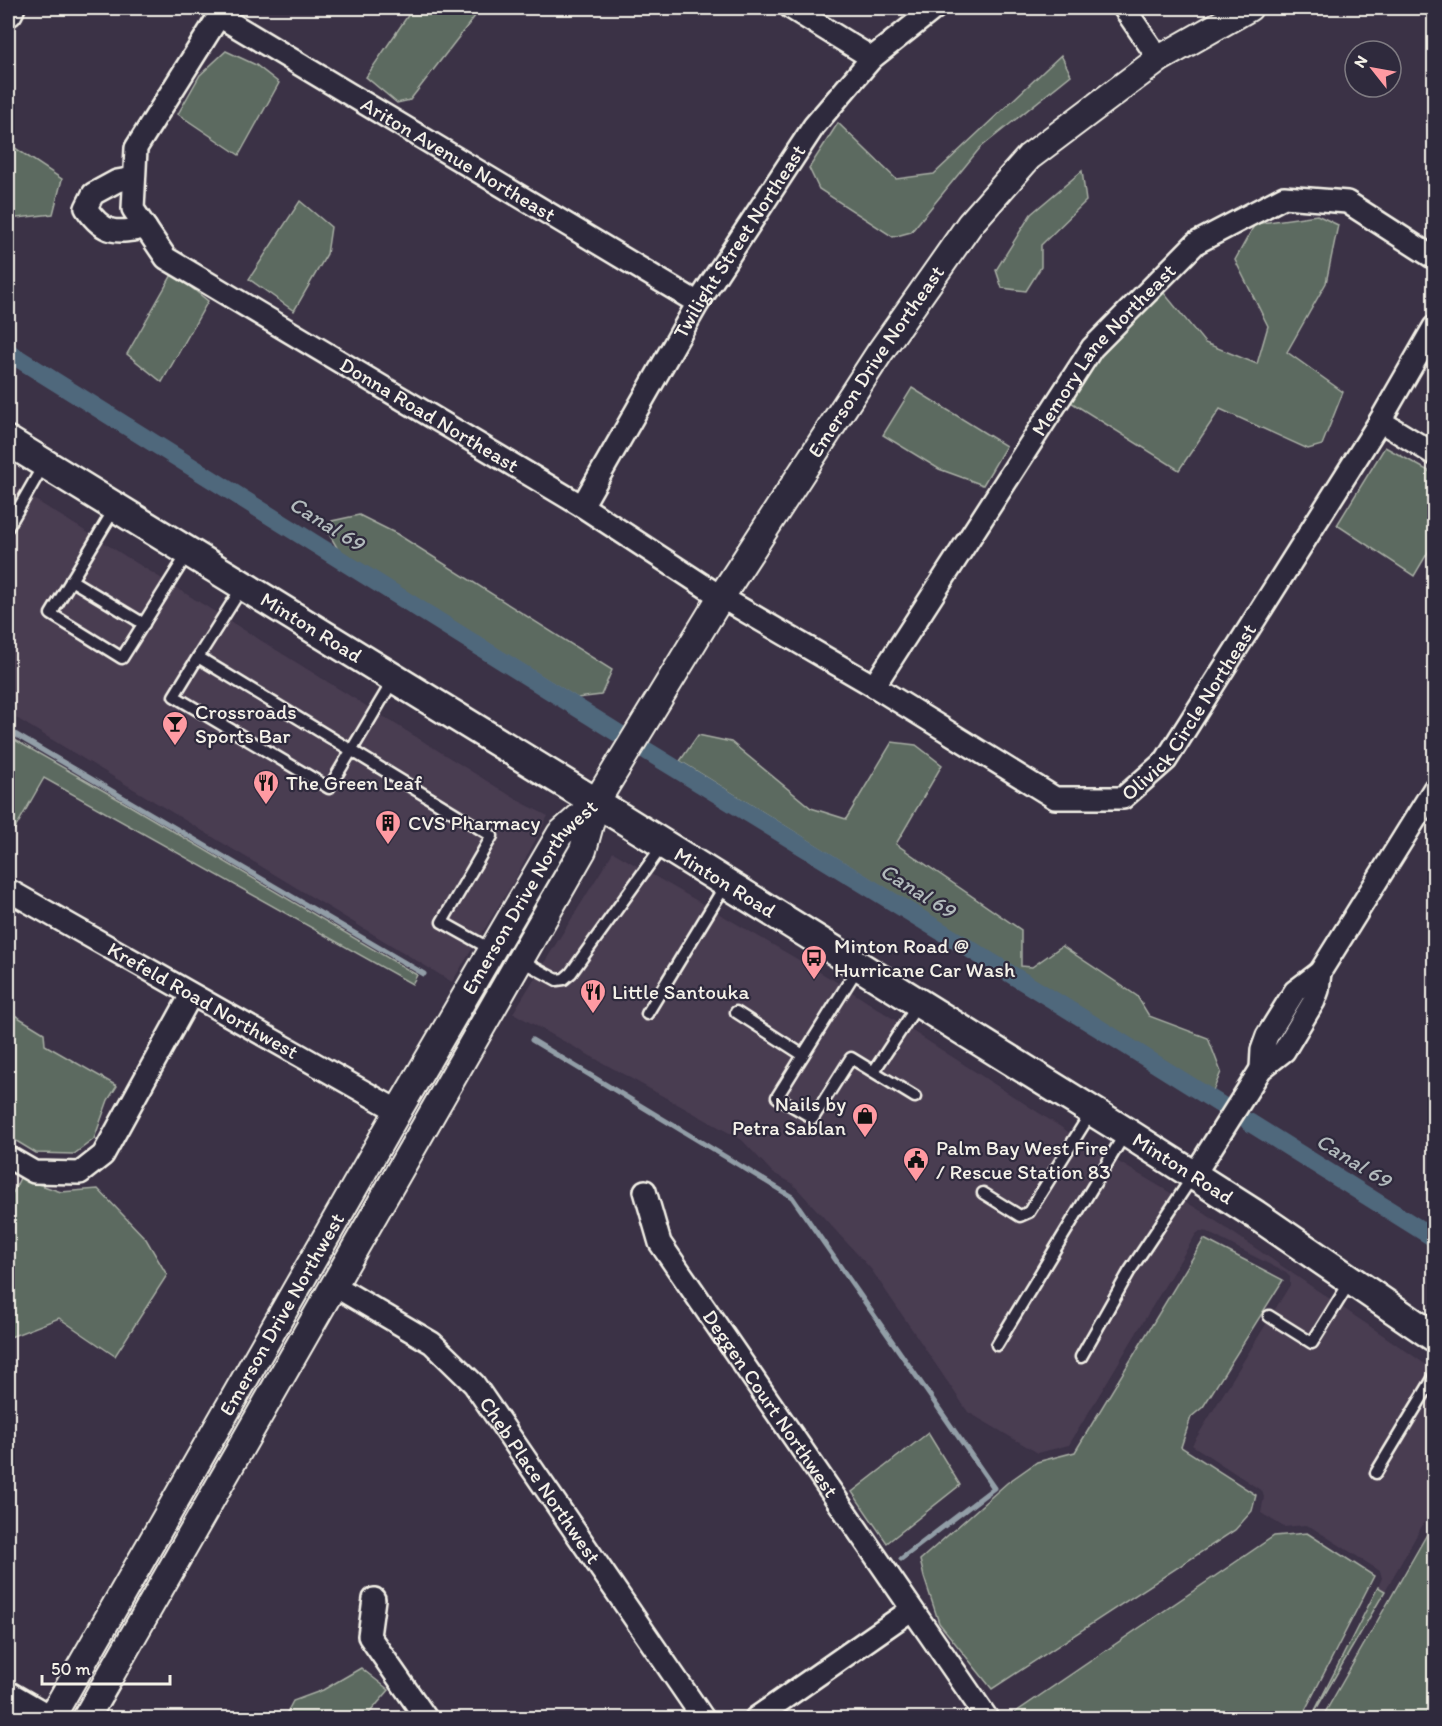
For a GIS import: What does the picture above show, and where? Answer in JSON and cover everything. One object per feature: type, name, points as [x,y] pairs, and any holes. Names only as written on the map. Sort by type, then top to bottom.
[{"type":"main road","points":[[8,12],[10,8]]},
{"type":"main road","name":"Minton Road","points":[[8,441],[1093,1111],[1352,1279],[1434,1337]]},
{"type":"street","points":[[791,8],[872,58]]},
{"type":"street","name":"Twilight Street Northeast","points":[[582,506],[698,303],[814,126],[872,58],[935,8]]},
{"type":"street","points":[[1124,8],[1159,59]]},
{"type":"street","name":"Emerson Drive Northeast","points":[[596,802],[721,597],[880,352],[970,224],[1029,157],[1159,59],[1249,8]]},
{"type":"street","name":"Donna Road Northeast","points":[[221,12],[136,148],[133,209],[166,258],[582,506],[721,597]]},
{"type":"street","name":"Ariton Avenue Northeast","points":[[221,12],[698,303]]},
{"type":"street","points":[[134,178],[117,181],[93,195],[86,208],[97,224],[119,233],[146,228]]},
{"type":"street","name":"Memory Lane Northeast","points":[[874,686],[1092,348],[1196,243],[1284,197],[1347,202],[1434,258]]},
{"type":"street","name":"Olivick Circle Northeast","points":[[721,597],[874,686],[1055,798],[1123,798],[1166,760],[1380,421],[1434,327]]},
{"type":"street","points":[[1380,421],[1434,454]]},
{"type":"street","points":[[1261,1069],[1262,1050],[1267,1036],[1295,991],[1320,972],[1434,789]]},
{"type":"street","name":"Emerson Drive Northwest","points":[[52,1718],[398,1111],[560,834],[596,802]]},
{"type":"street","name":"Emerson Drive Northwest","points":[[86,1719],[583,850],[596,802]]},
{"type":"street","name":"Krefeld Road Northwest","points":[[8,890],[191,996],[398,1111]]},
{"type":"street","points":[[1194,1175],[1261,1069],[1284,1051],[1318,990],[1320,972]]},
{"type":"street","points":[[8,1157],[34,1172],[80,1173],[103,1155],[191,996]]},
{"type":"street","points":[[1279,1017],[1298,1028]]},
{"type":"street","name":"Deggen Court Northwest","points":[[645,1191],[660,1243],[987,1719]]},
{"type":"street","name":"Cheb Place Northwest","points":[[335,1286],[432,1343],[474,1383],[703,1719]]},
{"type":"street","points":[[374,1599],[369,1636],[426,1719]]},
{"type":"street","points":[[756,1719],[911,1610]]},
{"type":"street","points":[[8,1692],[52,1718]]},
{"type":"lane","points":[[8,527],[44,464]]},
{"type":"lane","points":[[116,507],[51,614],[122,658],[188,552]]},
{"type":"lane","points":[[71,580],[144,624]]},
{"type":"lane","points":[[243,586],[174,696],[329,788],[394,679]]},
{"type":"lane","points":[[198,657],[492,836],[442,922],[492,950]]},
{"type":"lane","points":[[520,960],[557,980],[564,979],[571,973],[664,844]]},
{"type":"lane","points":[[647,1014],[726,883]]},
{"type":"lane","points":[[859,966],[777,1097],[813,1118],[850,1058],[915,1097]]},
{"type":"lane","points":[[874,1071],[919,1003]]},
{"type":"lane","points":[[736,1012],[803,1055]]},
{"type":"lane","points":[[983,1193],[1020,1216],[1025,1215],[1093,1111]]},
{"type":"lane","points":[[997,1345],[1126,1132]]},
{"type":"lane","points":[[1081,1357],[1129,1272],[1194,1175]]},
{"type":"lane","points":[[1269,1316],[1312,1343],[1352,1279]]},
{"type":"lane","points":[[1376,1473],[1434,1377]]},
{"type":"shaded area","points":[[8,483],[519,801],[548,816],[514,881],[452,982],[8,713]]},
{"type":"shaded area","points":[[613,852],[835,981],[1073,1135],[1201,1211],[1434,1370],[1434,1505],[1385,1591],[1378,1587],[1382,1578],[1380,1571],[1311,1527],[1305,1525],[1284,1527],[1261,1513],[1264,1497],[1262,1491],[1192,1445],[1290,1285],[1290,1277],[1286,1273],[1207,1232],[1200,1231],[1196,1234],[1069,1445],[1038,1453],[968,1412],[871,1269],[792,1183],[773,1173],[742,1140],[513,1013]]},
{"type":"green space","points":[[413,8],[465,8],[475,16],[410,100],[397,103],[366,77]]},
{"type":"green space","points":[[226,51],[256,65],[279,83],[239,155],[178,114],[200,75]]},
{"type":"green space","points":[[1061,55],[1071,75],[980,148],[911,232],[893,237],[819,189],[809,168],[838,123],[896,179],[934,174]]},
{"type":"green space","points":[[9,144],[62,179],[53,214],[8,219]]},
{"type":"green space","points":[[1082,171],[1086,201],[1041,245],[1041,267],[1026,291],[1002,288],[996,270],[1031,214]]},
{"type":"green space","points":[[300,201],[331,227],[327,254],[294,311],[249,279]]},
{"type":"green space","points":[[1317,215],[1338,225],[1326,283],[1287,352],[1343,392],[1322,445],[1308,449],[1220,409],[1179,470],[1069,401],[1095,359],[1164,293],[1205,343],[1257,364],[1268,326],[1235,260],[1255,224]]},
{"type":"green space","points":[[173,273],[208,301],[162,382],[127,354]]},
{"type":"green space","points":[[912,388],[1006,446],[983,485],[939,469],[883,435]]},
{"type":"green space","points":[[1385,447],[1434,474],[1434,542],[1414,576],[1337,525]]},
{"type":"green space","points":[[359,515],[397,534],[612,670],[601,695],[577,698],[339,551],[329,534],[332,521]]},
{"type":"green space","points":[[698,735],[731,742],[811,808],[846,819],[892,742],[916,745],[942,765],[896,844],[1021,930],[1021,966],[1032,967],[1062,946],[1137,996],[1149,1016],[1208,1038],[1221,1072],[1213,1091],[680,761]]},
{"type":"green space","points":[[8,736],[417,975],[412,984],[44,778],[8,841]]},
{"type":"green space","points":[[8,1011],[44,1033],[45,1045],[117,1086],[108,1100],[94,1139],[74,1154],[36,1153],[8,1136]]},
{"type":"green space","points":[[20,1178],[61,1192],[98,1189],[146,1239],[167,1275],[115,1356],[59,1318],[8,1338],[8,1203]]},
{"type":"green space","points":[[1204,1239],[1283,1280],[1203,1407],[1191,1417],[1181,1447],[1256,1495],[1252,1511],[1235,1530],[992,1689],[939,1623],[920,1560],[1007,1483],[1037,1462],[1075,1452]]},
{"type":"green space","points":[[928,1433],[960,1485],[887,1543],[852,1492]]},
{"type":"green space","points":[[1434,1522],[1434,1718],[1322,1718]]},
{"type":"green space","points":[[1307,1533],[1374,1576],[1301,1718],[1012,1718],[1010,1716],[1274,1536]]},
{"type":"green space","points":[[1378,1587],[1385,1591],[1311,1718]]},
{"type":"green space","points":[[361,1668],[389,1690],[365,1718],[284,1718],[293,1701],[323,1690]]},
{"type":"waterway","name":"Canal 69","points":[[8,352],[621,735]]},
{"type":"waterway","points":[[8,730],[424,974]]},
{"type":"waterway","name":"Canal 69","points":[[647,751],[1226,1108]]},
{"type":"waterway","points":[[532,1040],[792,1197],[994,1488],[901,1559]]},
{"type":"waterway","name":"Canal 69","points":[[1249,1122],[1434,1238]]},
{"type":"place","name":"Crossroads Sports Bar","points":[[175,747]]},
{"type":"place","name":"The Green Leaf","points":[[266,806]]},
{"type":"place","name":"CVS Pharmacy","points":[[388,846]]},
{"type":"place","name":"Minton Road @ Hurricane Car Wash","points":[[814,981]]},
{"type":"place","name":"Little Santouka","points":[[593,1015]]},
{"type":"place","name":"Nails by Petra Sablan","points":[[865,1139]]},
{"type":"place","name":"Palm Bay West Fire / Rescue Station 83","points":[[916,1183]]}]
